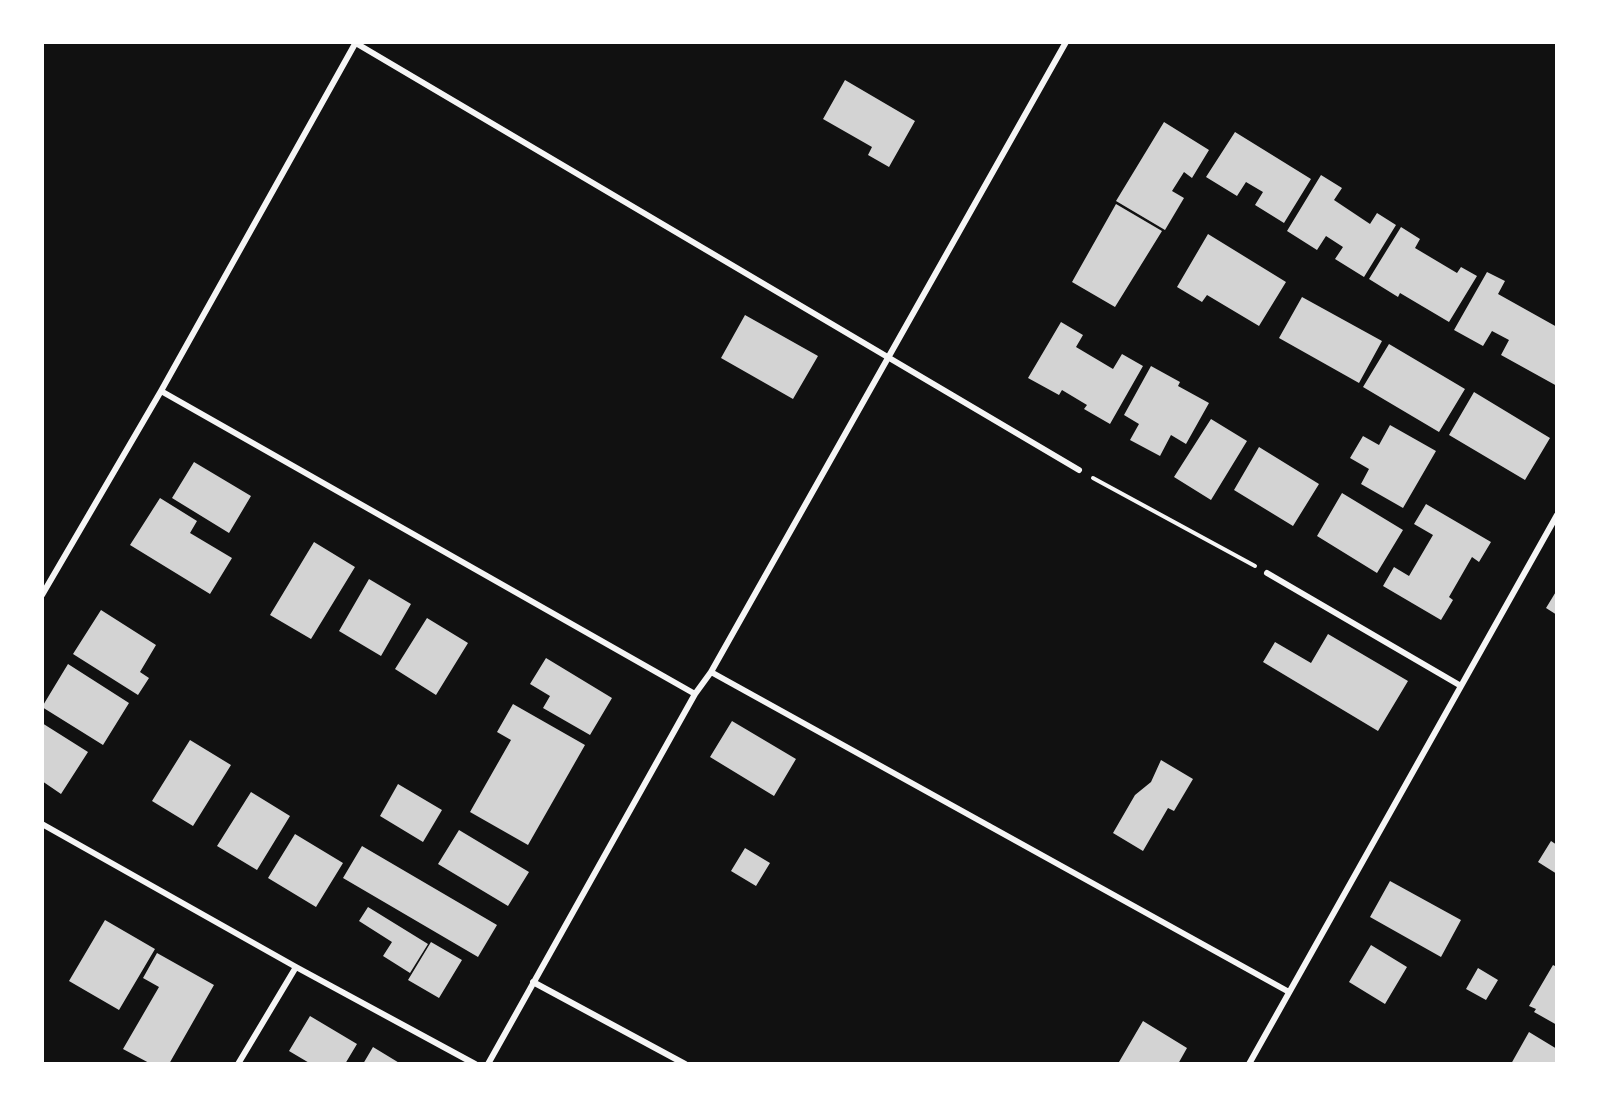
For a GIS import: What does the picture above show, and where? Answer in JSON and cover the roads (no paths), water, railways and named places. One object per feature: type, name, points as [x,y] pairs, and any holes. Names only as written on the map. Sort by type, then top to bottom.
[{"type":"street","points":[[42,595],[161,391],[355,42],[1079,470]]},
{"type":"street","points":[[488,1064],[695,694],[711,672],[1066,42]]},
{"type":"street","points":[[161,391],[695,694]]},
{"type":"street","points":[[1249,1064],[1557,515]]},
{"type":"street","points":[[1267,573],[1461,686]]},
{"type":"street","points":[[711,672],[1289,992]]},
{"type":"street","points":[[42,824],[296,967],[475,1064]]},
{"type":"street","points":[[238,1064],[296,967]]},
{"type":"street","points":[[533,982],[685,1064]]}]
